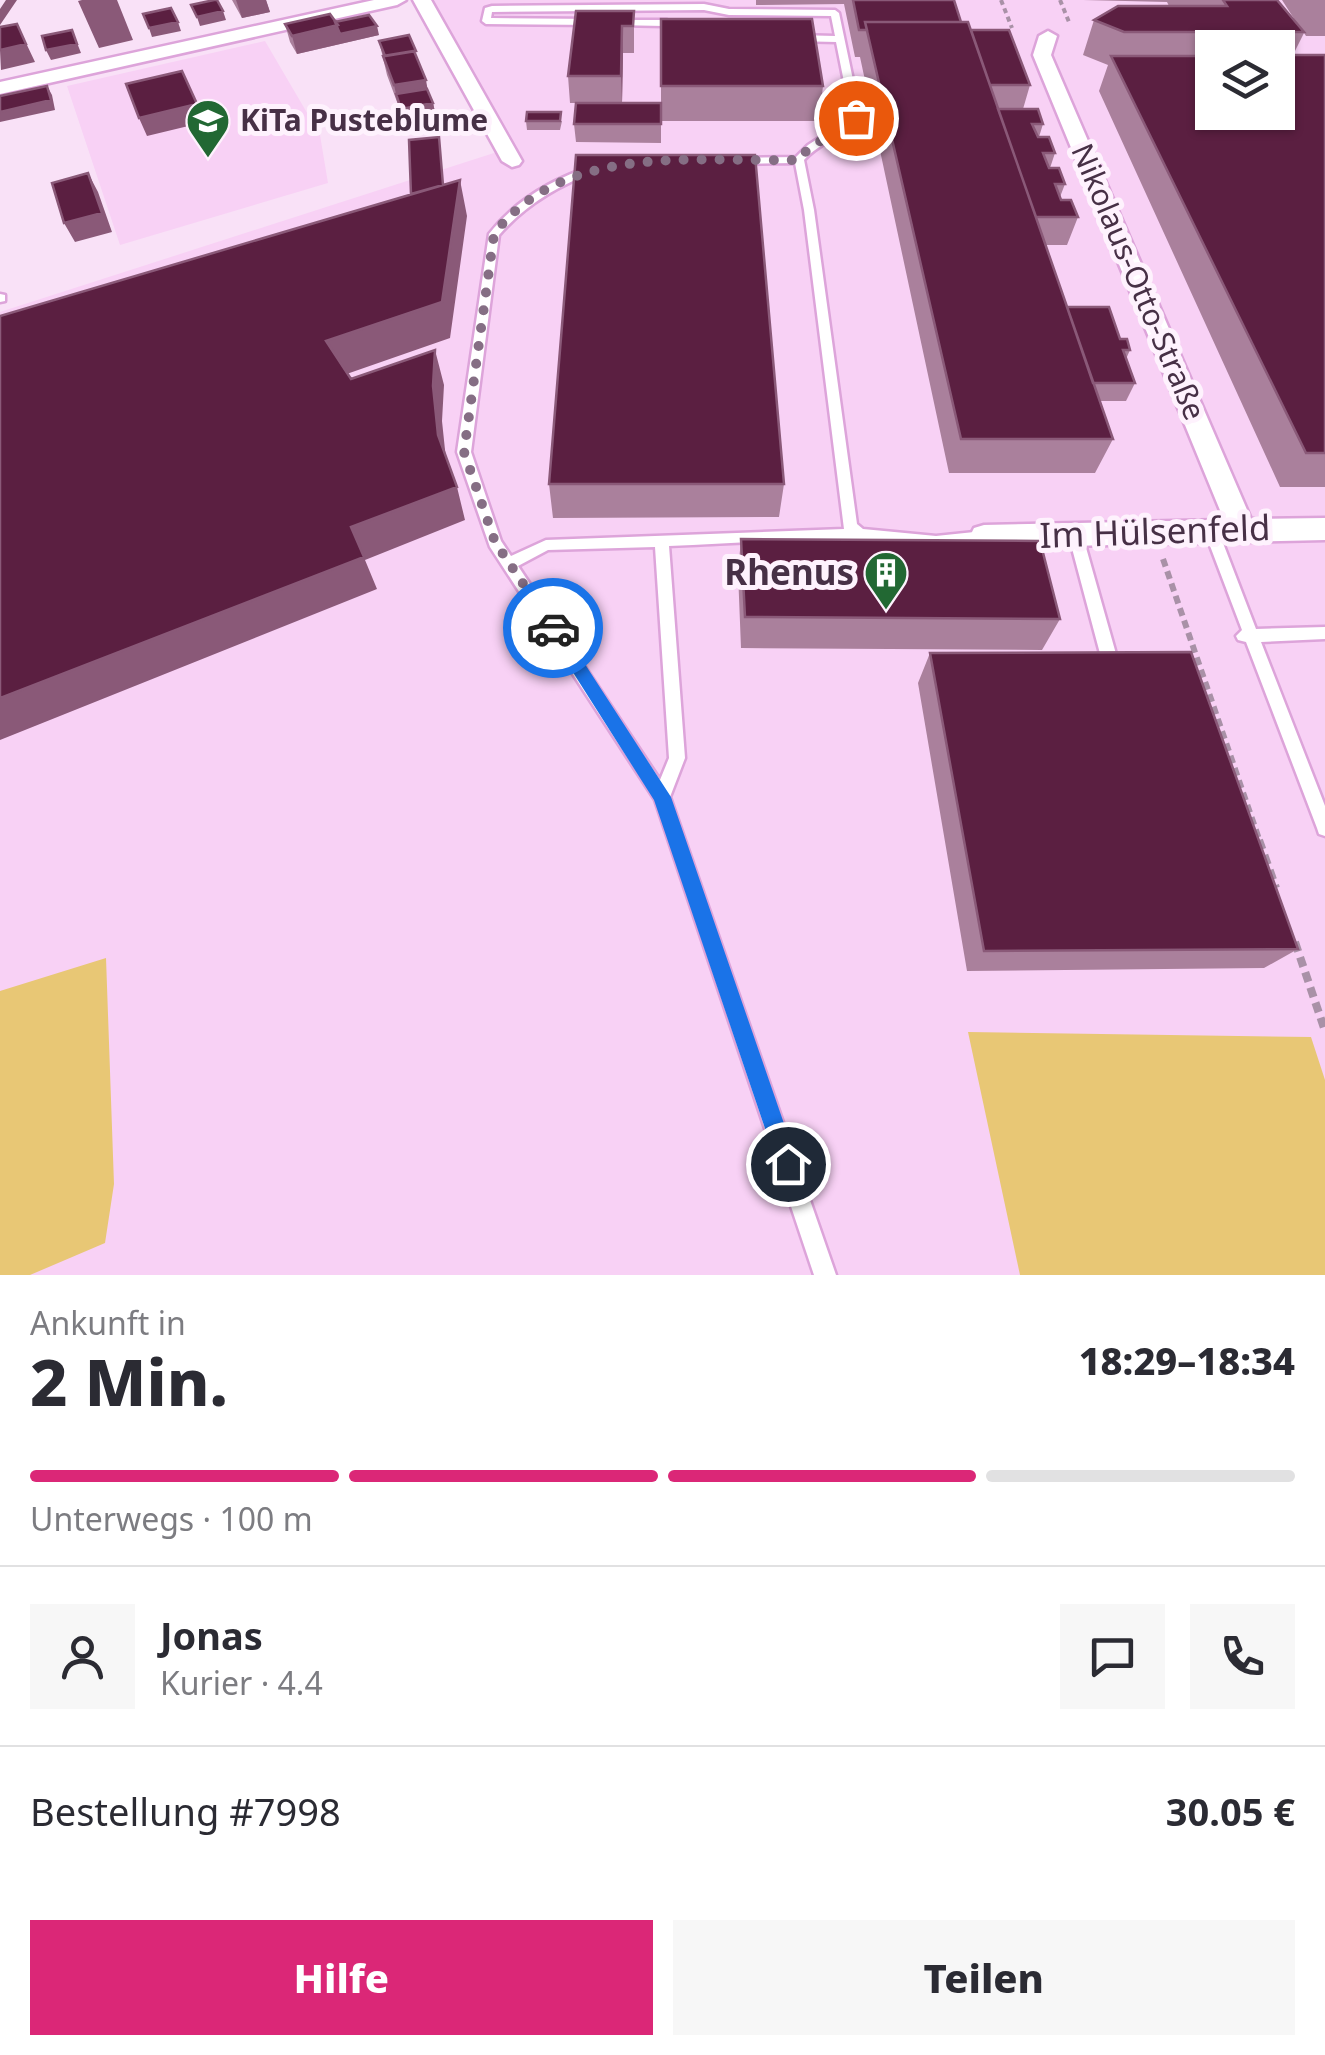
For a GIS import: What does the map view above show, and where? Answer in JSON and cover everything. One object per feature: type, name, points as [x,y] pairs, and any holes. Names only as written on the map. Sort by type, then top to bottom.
[{"type":"street","points":[[0,88],[397,0]]},
{"type":"street","points":[[422,0],[512,161]]},
{"type":"street","name":"Nikolaus-Otto-Straße","points":[[1048,36],[1042,55],[1240,528]]},
{"type":"street","name":"Im Hülsenfeld","points":[[984,536],[1325,529]]},
{"type":"lane","points":[[680,35],[671,32],[667,23],[486,21],[488,10],[492,9],[704,7],[729,12],[835,13],[856,118],[847,128],[808,146],[799,160],[850,527],[860,534]]},
{"type":"lane","points":[[785,38],[842,38]]},
{"type":"lane","points":[[720,162],[799,160]]},
{"type":"lane","points":[[609,166],[567,178],[546,190],[508,217],[494,234],[464,452],[495,542],[662,797],[825,1275]]},
{"type":"lane","points":[[1210,530],[1244,636],[1325,828]]},
{"type":"lane","points":[[511,563],[546,545],[860,534],[936,540],[984,536]]},
{"type":"lane","points":[[1076,537],[1110,661]]},
{"type":"lane","points":[[662,541],[678,758],[662,797]]},
{"type":"lane","points":[[1244,636],[1325,633]]},
{"type":"path","points":[[1001,0],[1012,28]]},
{"type":"path","points":[[1168,572],[1281,902]]},
{"type":"path","points":[[1294,939],[1325,1031]]},
{"type":"shaded area","points":[[425,0],[1325,0],[1325,1275],[0,1275],[0,312],[497,152]]},
{"type":"shaded area","name":"KiTa Pusteblume","points":[[265,41],[320,135],[328,183],[120,245],[67,86]]},
{"type":"shaded area","points":[[106,958],[114,1184],[105,1243],[30,1275],[0,1275],[0,991]]},
{"type":"shaded area","points":[[968,1032],[1311,1037],[1325,1080],[1325,1275],[1020,1275]]},
{"type":"building","points":[[217,0],[223,11],[197,17],[191,5]]},
{"type":"building","points":[[853,0],[954,0],[961,22],[865,22],[867,30],[859,30]]},
{"type":"building","points":[[1223,0],[1277,0],[1304,32],[1124,32],[1094,20],[1118,6],[1227,6]]},
{"type":"building","points":[[171,8],[178,22],[149,28],[143,14]]},
{"type":"building","points":[[576,11],[634,11],[633,26],[622,26],[621,76],[568,76]]},
{"type":"building","points":[[330,14],[338,25],[292,36],[285,24]]},
{"type":"building","points":[[369,15],[377,26],[340,34],[335,22]]},
{"type":"building","points":[[661,19],[812,19],[823,86],[661,86]]},
{"type":"building","points":[[865,22],[968,22],[1113,439],[961,439]]},
{"type":"building","points":[[17,24],[26,44],[0,50],[0,27]]},
{"type":"building","points":[[72,30],[77,44],[46,50],[42,36]]},
{"type":"building","points":[[971,30],[1009,30],[1030,85],[990,85]]},
{"type":"building","points":[[409,35],[416,51],[385,56],[379,41]]},
{"type":"building","points":[[414,51],[426,80],[394,85],[383,56]]},
{"type":"building","points":[[1295,55],[1325,55],[1325,453],[1306,453],[1111,56],[1195,56],[1195,130],[1295,130]]},
{"type":"building","points":[[182,71],[197,104],[139,118],[126,84]]},
{"type":"building","points":[[47,86],[51,100],[0,112],[0,96]]},
{"type":"building","points":[[427,89],[433,103],[401,109],[396,94]]},
{"type":"building","points":[[576,103],[661,103],[661,124],[574,124]]},
{"type":"building","points":[[998,109],[1038,109],[1043,124],[1032,124],[1038,137],[1049,137],[1055,153],[1043,153],[1049,168],[1059,168],[1065,184],[1055,184],[1061,200],[1071,200],[1078,217],[1036,217]]},
{"type":"building","points":[[527,112],[561,112],[560,121],[526,121]]},
{"type":"building","points":[[439,137],[443,185],[411,194],[409,140]]},
{"type":"building","points":[[576,155],[755,155],[784,484],[549,484]]},
{"type":"building","points":[[88,173],[102,213],[64,223],[52,183]]},
{"type":"building","points":[[460,180],[442,302],[326,341],[351,379],[435,350],[433,386],[438,435],[457,487],[351,527],[364,557],[0,698],[0,316]]},
{"type":"building","points":[[1067,307],[1109,307],[1120,339],[1127,339],[1130,350],[1123,350],[1135,383],[1093,383]]},
{"type":"building","points":[[741,539],[1040,541],[1060,619],[745,617]]},
{"type":"building","points":[[1191,652],[1298,949],[984,951],[930,653]]},
{"type":"way so far","points":[[553,628],[495,542],[464,452],[494,234],[508,217],[546,190],[598,168],[621,164],[799,160],[808,146],[847,128],[856,118]]},
{"type":"place","name":"KiTa Pusteblume","points":[[208,159]]},
{"type":"place","name":"Rhenus","points":[[886,611]]},
{"type":"route","points":[[553,628],[662,797],[788,1164]]}]
